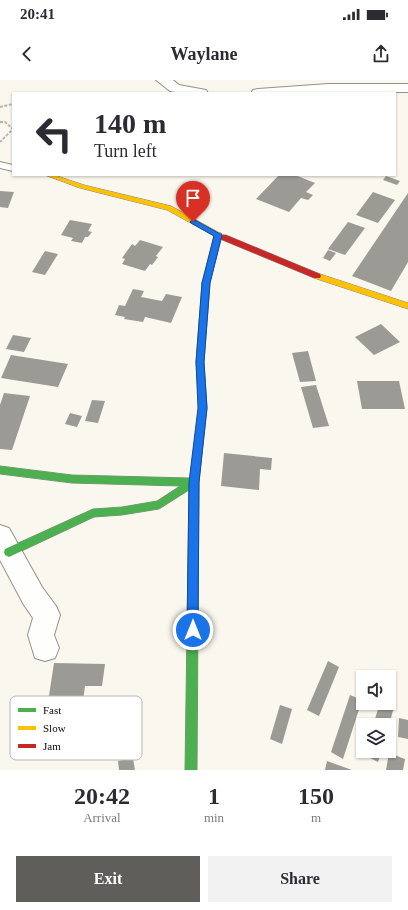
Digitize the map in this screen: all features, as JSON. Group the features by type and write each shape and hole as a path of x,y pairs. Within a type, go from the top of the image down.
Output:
{"street":[{"path":"163,80 175,88 195,92"},
{"path":"272,92 328,88 408,88"},
{"path":"51,176 82,187 169,208 218,235 298,269 408,306"},
{"path":"191,770 194,482 203,408 200,362 206,283 218,235"},
{"path":"0,470 76,479 143,482 194,482"},
{"path":"45,648 41,634 47,615 33,596 5,544 93,513 122,511 159,504 194,482"}],"lane":[{"path":"0,165 12,168"}],"path":[{"path":"0,107 12,104"},
{"path":"0,122 5,122 12,128"},
{"path":"0,142 12,130"}],"building":[{"path":"278,176 298,176 315,183 306,192 313,195 308,200 301,198 289,212 256,199"},
{"path":"386,176 400,181 397,185 383,180"},
{"path":"0,191 14,192 8,208 0,207"},
{"path":"373,192 395,200 378,223 356,215"},
{"path":"408,193 408,262 391,291 352,276"},
{"path":"70,220 92,224 88,231 92,232 88,237 85,237 82,243 71,241 73,238 61,235"},
{"path":"348,222 365,228 345,255 328,249"},
{"path":"140,240 163,247 156,256 158,257 152,265 150,264 145,271 122,264 125,259 122,258 132,244 135,246"},
{"path":"328,250 336,253 330,261 323,258"},
{"path":"45,251 58,254 45,275 32,272"},
{"path":"133,289 144,291 141,297 162,301 166,294 182,297 171,323 145,317 143,322 124,319 125,317 115,315 119,305 125,306"},
{"path":"381,324 400,342 374,355 355,337"},
{"path":"13,335 31,338 24,352 6,349"},
{"path":"308,351 316,381 300,382 292,353"},
{"path":"11,355 68,364 58,387 1,378"},
{"path":"357,381 399,381 405,409 362,409"},
{"path":"316,385 329,426 313,428 301,387"},
{"path":"4,393 30,396 12,450 0,449 0,405"},
{"path":"92,400 105,401 98,423 85,421"},
{"path":"70,413 82,416 77,427 65,424"},
{"path":"224,453 272,458 271,470 260,469 259,490 221,486"},
{"path":"328,661 339,667 319,716 307,710"},
{"path":"54,663 105,664 102,686 85,686 84,696 49,696"},
{"path":"350,695 356,698 356,710 359,710 343,759 331,752"},
{"path":"280,705 292,709 282,744 270,739"},
{"path":"378,710 393,710 391,718 375,718"},
{"path":"399,718 408,720 408,739 398,737"},
{"path":"396,756 405,759 403,770 386,770 388,758 396,758"},
{"path":"370,758 379,758 378,762"},
{"path":"133,760 135,770 119,770 118,761"},
{"path":"327,761 352,770 325,770"}],"traffic: fast":[{"path":"0,470 72,479 194,482 203,408 200,362 206,283 218,235"},
{"path":"9,552 93,513 122,511 159,505 194,482 191,770"}],"traffic: slow":[{"path":"51,176 82,187 169,208 223,237"},
{"path":"317,276 408,306"}],"traffic: jam":[{"path":"223,237 317,276"}],"route":[{"path":"193,222 218,235 206,283 200,362 203,408 194,482 193,630"}]}
